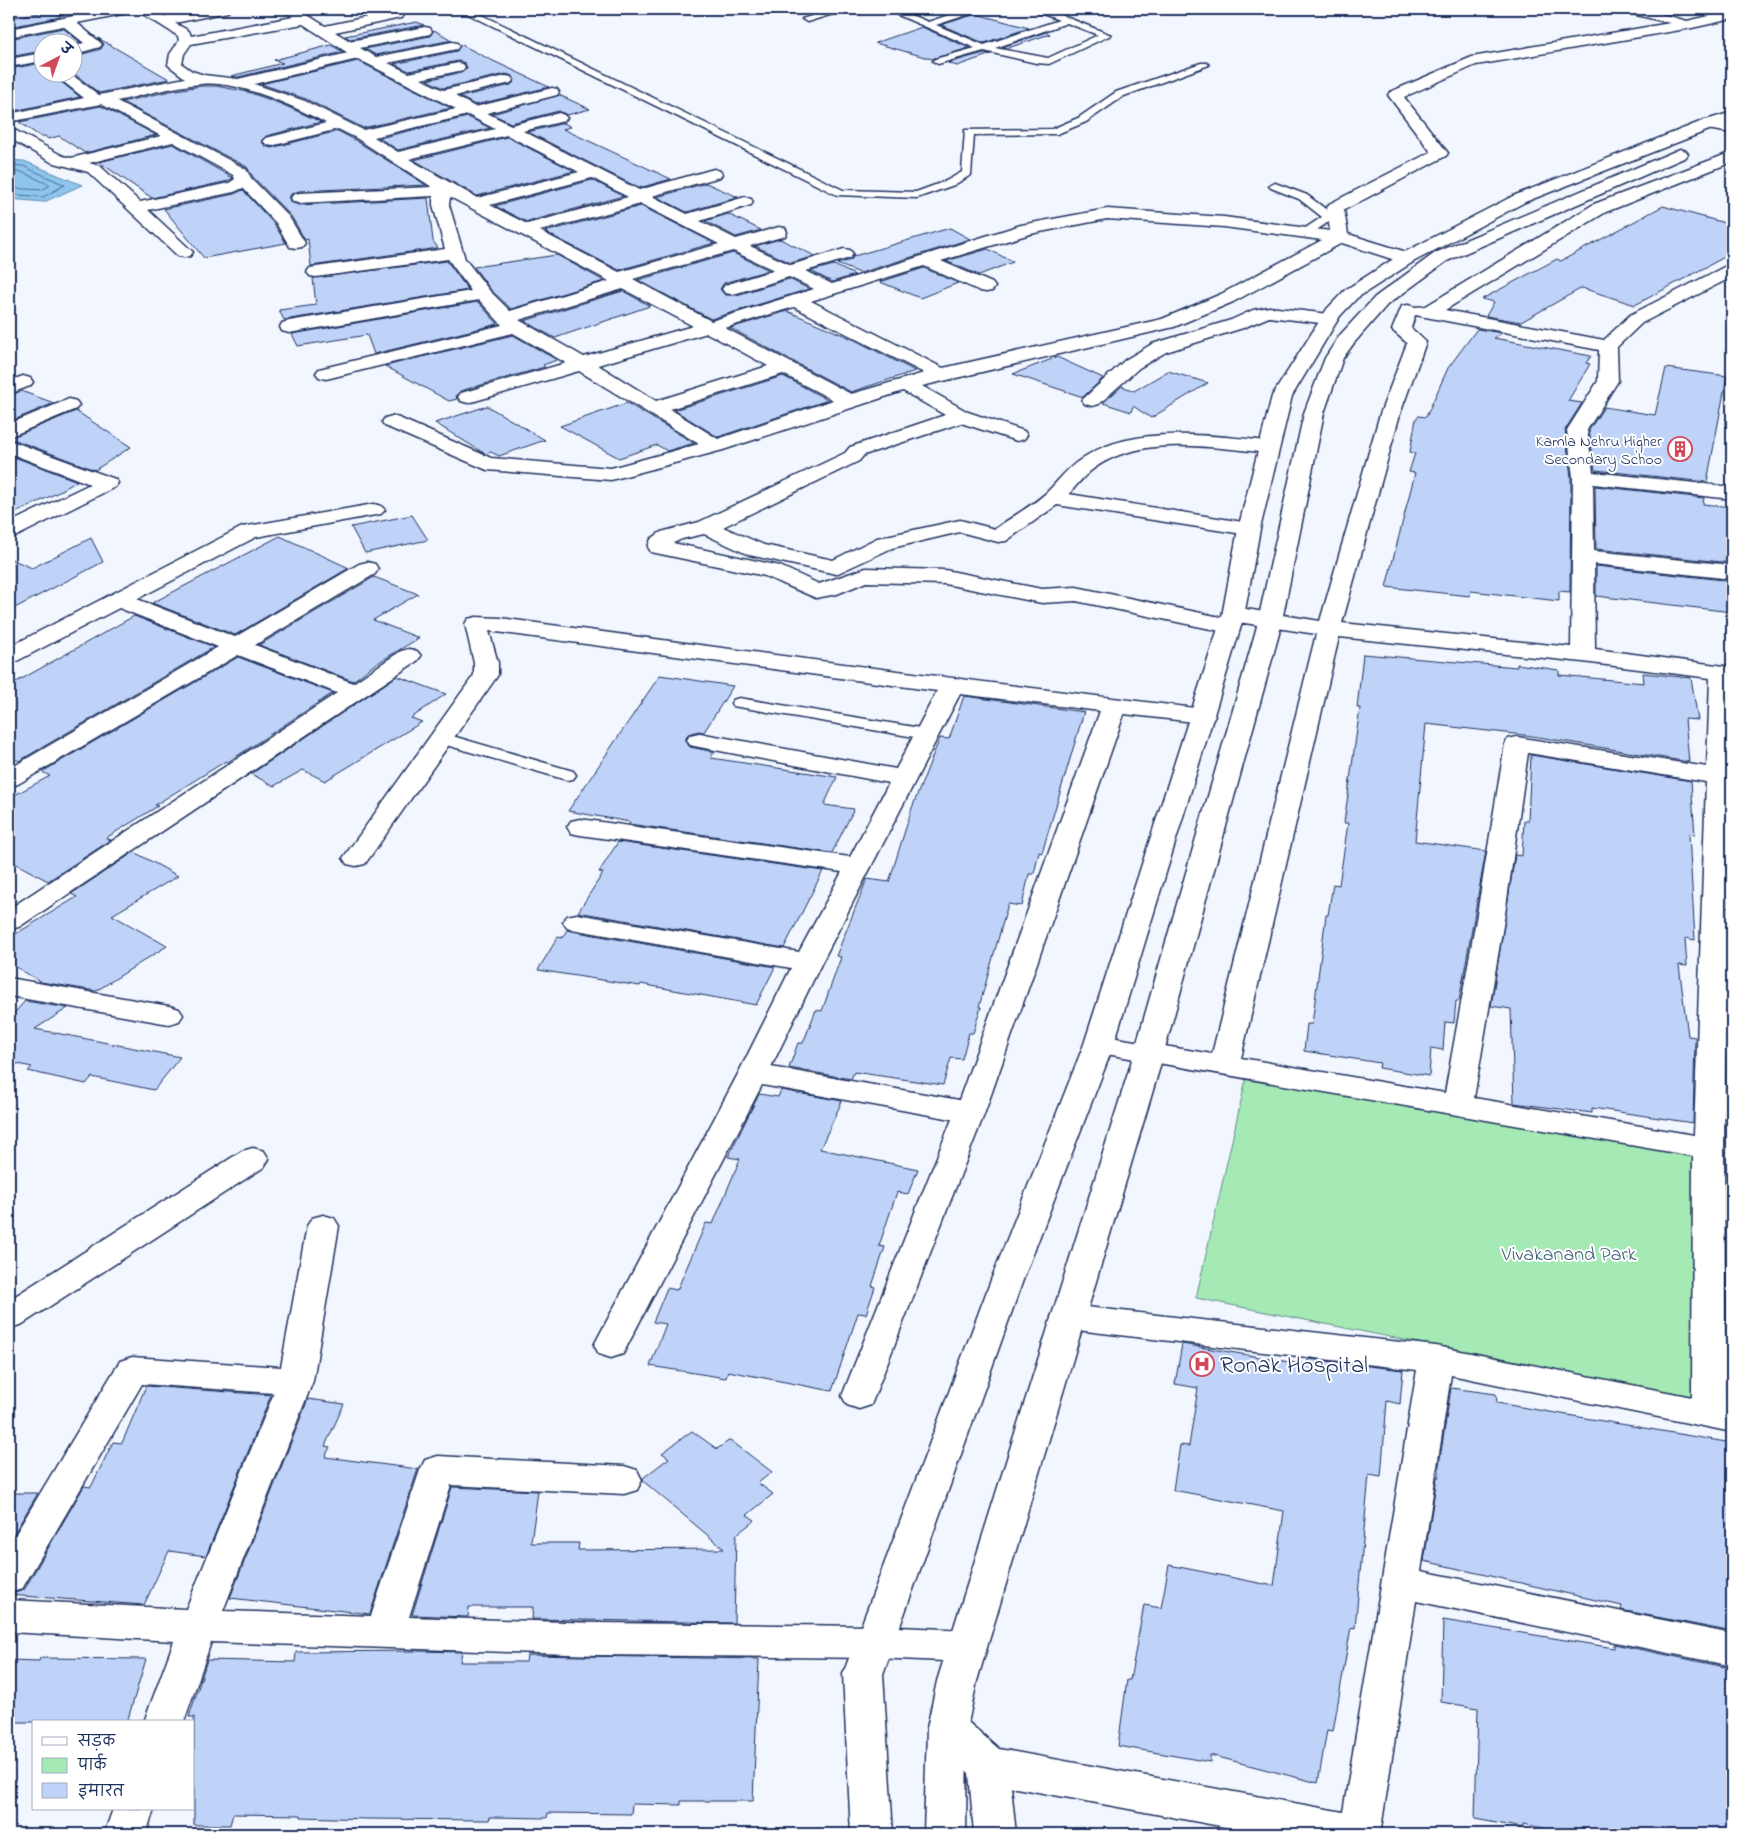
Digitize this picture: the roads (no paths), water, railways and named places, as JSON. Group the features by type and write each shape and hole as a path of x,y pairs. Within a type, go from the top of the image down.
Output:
{"street":[{"path":"9,32 127,9"},
{"path":"142,9 184,34 186,42"},
{"path":"162,21 223,9"},
{"path":"1630,9 1692,24"},
{"path":"829,289 735,245 407,78 354,50 302,13 186,42 177,54 175,65 187,74 202,79 238,83 300,104 361,135 442,189 476,204 622,280 849,401"},
{"path":"324,30 396,15"},
{"path":"1340,237 1335,208 1440,153 1395,95 1472,62 1692,24 1732,15"},
{"path":"65,21 79,32"},
{"path":"238,83 426,31"},
{"path":"82,34 95,44 82,48"},
{"path":"375,61 452,46"},
{"path":"9,64 32,60"},
{"path":"407,78 458,67"},
{"path":"9,118 202,79"},
{"path":"442,96 506,80"},
{"path":"73,82 99,99 240,172 244,180 283,221 296,243"},
{"path":"361,135 552,92"},
{"path":"872,1834 863,1674 1003,1290 1099,1044 1232,620 1249,529 1282,396 1329,319 1351,294 1407,258 1519,199 1732,116"},
{"path":"396,157 560,118"},
{"path":"271,141 340,124"},
{"path":"1705,125 1732,130"},
{"path":"945,1834 947,1728 956,1681 1141,1080 1271,619 1314,412 1334,358 1347,339 1381,301 1414,275 1442,257 1732,130"},
{"path":"9,132 57,160 94,169 184,252"},
{"path":"69,163 175,137"},
{"path":"1224,1066 1329,629 1390,414 1417,342 1401,330 1419,311 1600,208 1732,157"},
{"path":"476,204 594,173"},
{"path":"526,230 714,174"},
{"path":"136,208 234,187 244,180"},
{"path":"299,198 442,189"},
{"path":"442,189 441,205 457,260 483,294 511,322 716,446"},
{"path":"685,220 745,202"},
{"path":"468,397 709,327 1027,229 1107,214 1224,222 1306,232 1340,237 1407,258"},
{"path":"326,373 511,322 622,280 779,232"},
{"path":"392,422 486,464 611,474 716,446 849,401 941,374 1168,323 1228,298 1340,237"},
{"path":"316,272 456,253"},
{"path":"731,289 844,254"},
{"path":"924,260 986,287"},
{"path":"1583,656 1583,476 1578,430 1608,381 1608,346 1636,319 1732,270"},
{"path":"289,326 483,294"},
{"path":"794,300 941,374"},
{"path":"1381,301 1419,311 1608,346"},
{"path":"1092,400 1132,364 1159,348 1270,312 1329,319"},
{"path":"654,408 785,367"},
{"path":"906,385 961,416 1017,435"},
{"path":"9,431 69,404"},
{"path":"961,416 856,451 852,457 706,527 664,538 659,547 772,571 816,591 824,591 855,577 866,575 945,577 1042,596 1076,594 1232,620 1271,619 1329,629 1727,673 1719,776 1725,829 1724,920 1709,1148 1720,1417 1436,1359 1068,1317"},
{"path":"706,527 757,550 836,567 886,543 960,526 998,536 1053,498 1082,466 1093,459 1134,445 1180,440 1269,447"},
{"path":"9,446 108,483 9,531"},
{"path":"1583,476 1732,493"},
{"path":"1053,498 1249,529"},
{"path":"9,656 250,532 374,510"},
{"path":"1582,556 1732,572"},
{"path":"9,779 367,569"},
{"path":"119,600 355,692"},
{"path":"356,858 486,675 486,663 476,624 500,625 952,686 1203,716"},
{"path":"9,921 409,656"},
{"path":"611,1345 753,1074 808,962 952,686"},
{"path":"859,1396 970,1112 1115,704"},
{"path":"699,740 903,778"},
{"path":"1458,1106 1491,914 1517,744 1719,776"},
{"path":"580,827 858,866"},
{"path":"577,922 808,962"},
{"path":"9,987 169,1015"},
{"path":"1099,1044 1709,1148"},
{"path":"753,1074 970,1112"},
{"path":"9,1316 253,1159"},
{"path":"165,1720 198,1626 296,1381 323,1226"},
{"path":"947,1728 988,1765 1361,1834 1436,1359"},
{"path":"9,1578 132,1370 296,1381"},
{"path":"385,1631 438,1470 624,1480"},
{"path":"1400,1582 1732,1650"},
{"path":"9,1616 198,1626 597,1639 875,1642 967,1646"},
{"path":"988,1765 995,1834"},
{"path":"125,1834 134,1810"}],"lane":[{"path":"463,9 841,193 917,195 950,183 967,172 969,132 1054,132 1082,120 1120,94 1204,65"},
{"path":"807,19 844,9"},
{"path":"889,9 984,48 1036,60 1049,61 1106,35 1065,21 1038,9"},
{"path":"927,25 976,9"},
{"path":"938,61 1065,21"},
{"path":"1275,186 1303,197 1330,217 1306,232"},
{"path":"739,703 926,734"},
{"path":"442,738 567,775"}],"water":[{"path":"9,160 24,161 82,185 44,202 9,199"}],"place":[{"name":"Kamla Nehru Higher Secondary Schoo","path":"1680,449"},
{"name":"Ronak Hospital","path":"1202,1364"}],"park label":[{"name":"Vivakanand Park","path":"1569,1253"}]}
